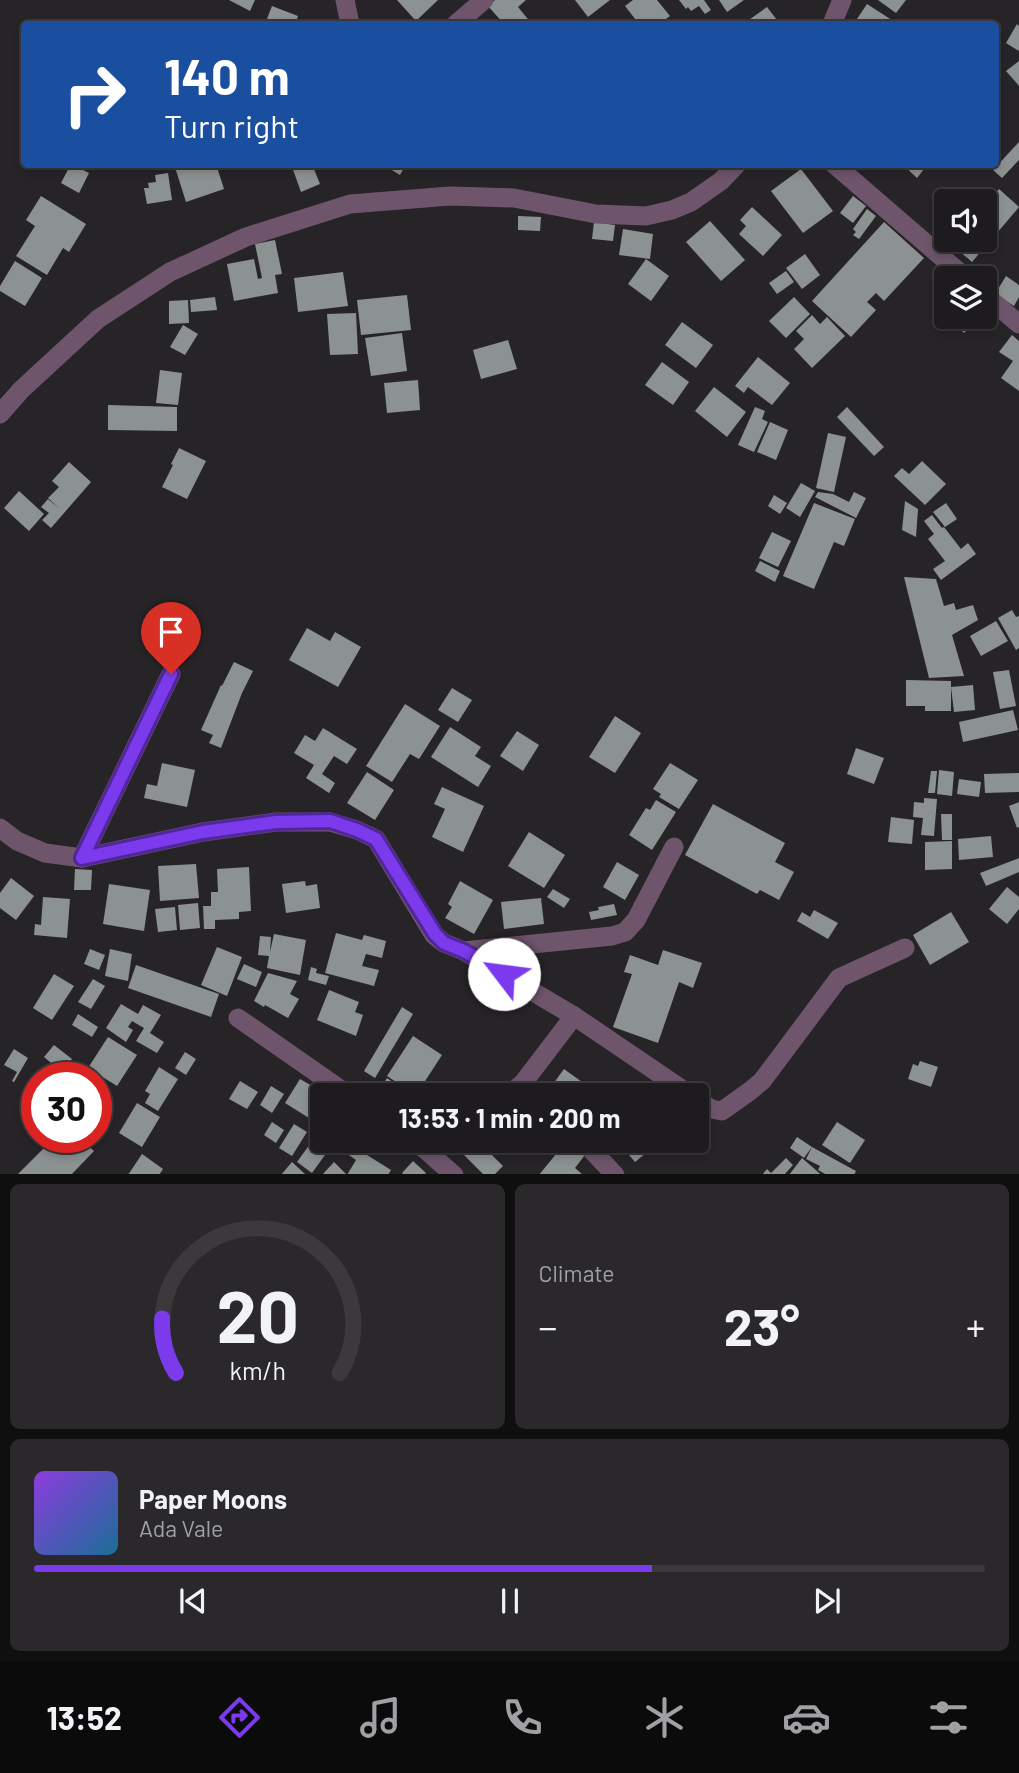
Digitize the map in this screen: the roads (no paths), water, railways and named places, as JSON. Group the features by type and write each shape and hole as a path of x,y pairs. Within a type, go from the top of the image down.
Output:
{"street":[{"path":"345,0 349,21"},
{"path":"460,21 484,0"},
{"path":"833,21 842,0"},
{"path":"0,414 21,390 98,319 170,272 246,237 350,204 450,196 514,198 596,214 646,216 691,202 722,181 733,168"},
{"path":"839,168 952,266"},
{"path":"997,305 1019,324"},
{"path":"82,858 171,674"},
{"path":"0,828 18,841 45,853 82,858 203,832 276,822 330,821 357,830 376,839 435,934 444,943 464,951 574,1016 672,1083"},
{"path":"464,951 612,936 625,932 636,920 674,847"},
{"path":"709,1108 722,1111 762,1081 839,978 905,948"},
{"path":"533,1083 574,1016"},
{"path":"239,1018 332,1083"},
{"path":"429,1153 454,1174"},
{"path":"595,1153 615,1174"}]}
